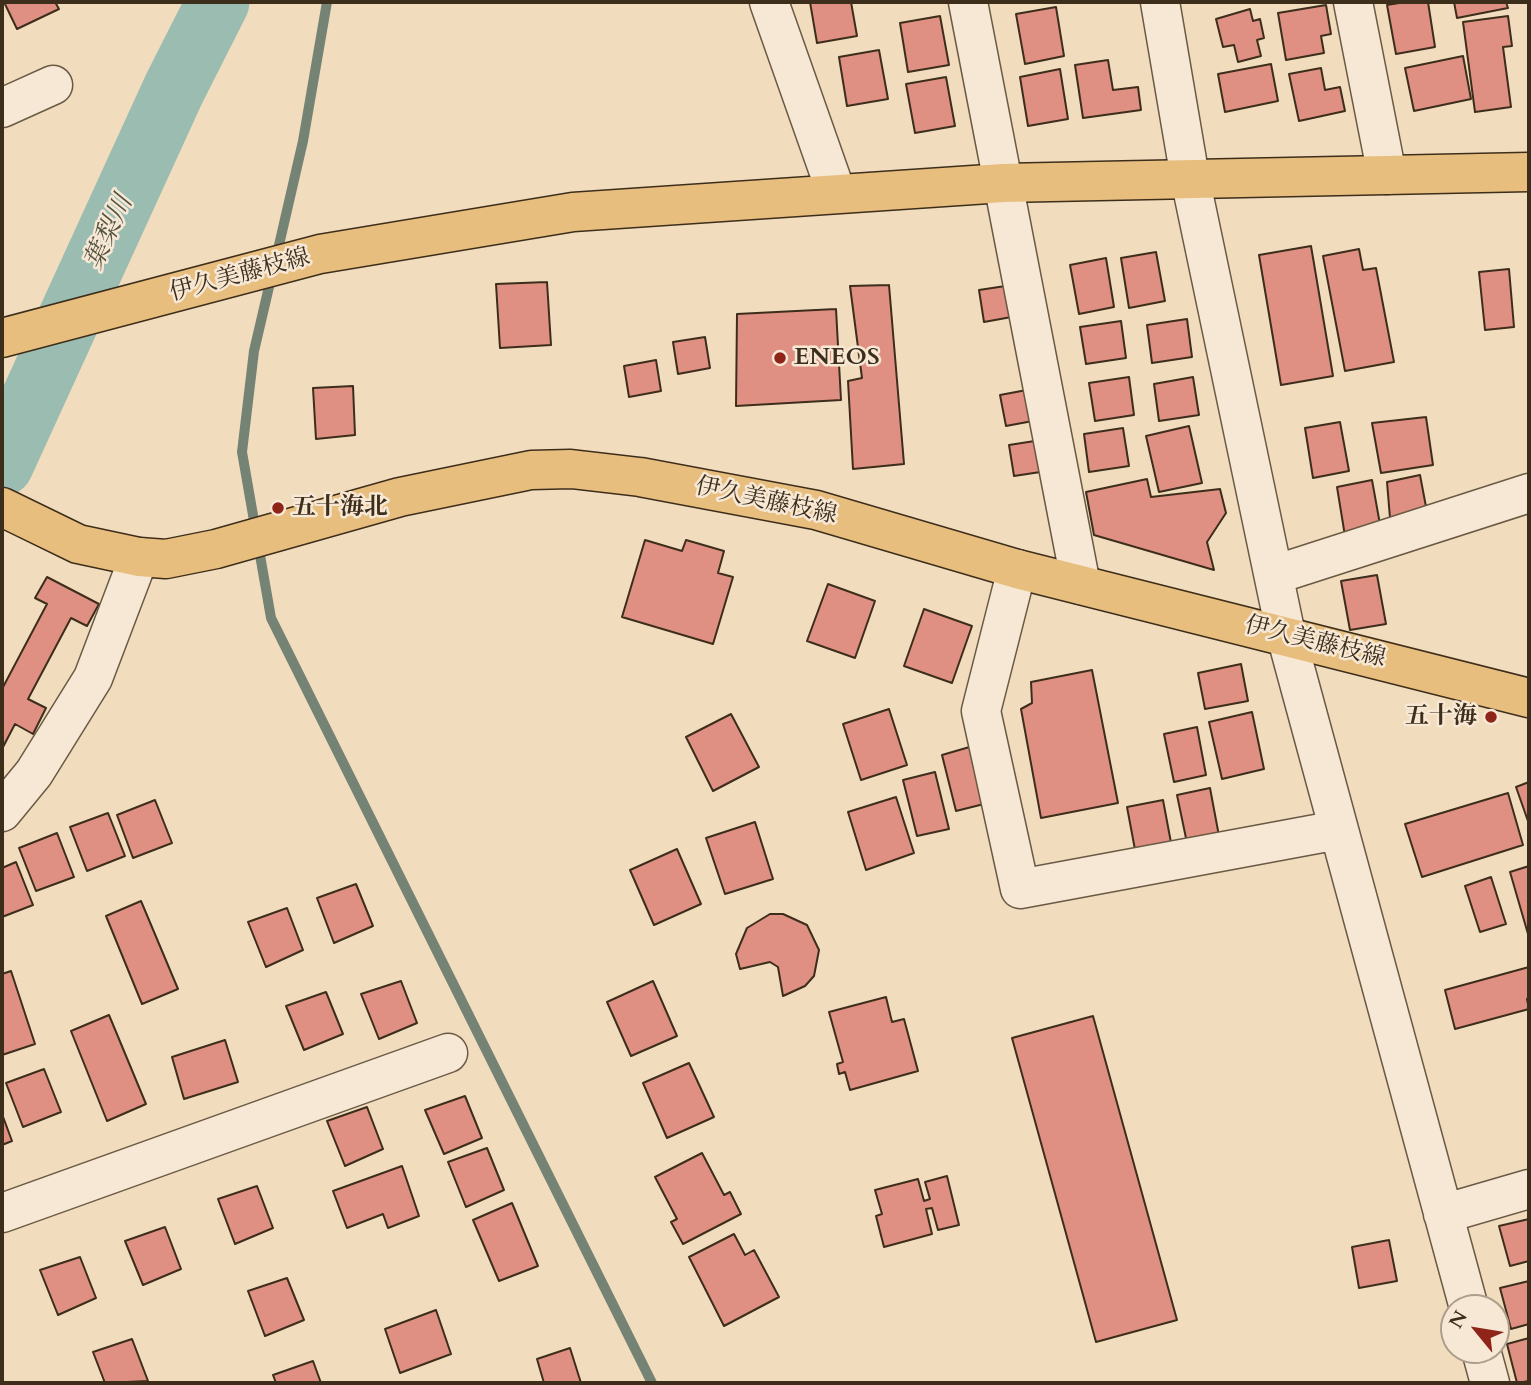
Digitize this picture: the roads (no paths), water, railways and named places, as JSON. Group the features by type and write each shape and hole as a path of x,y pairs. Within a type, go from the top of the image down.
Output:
{"main road":[{"name":"伊久美藤枝線","path":"2,338 320,254 573,212 836,192 1003,183 1529,172"},
{"name":"伊久美藤枝線","path":"2,508 78,544 139,557 166,559 216,549 400,496 531,470 571,469 640,477 816,510 1017,569 1529,698"}],"street":[{"path":"769,2 836,192"},
{"path":"968,2 1081,585"},
{"path":"1160,2 1190,178 1286,635 1465,1294"},
{"path":"1353,2 1387,175"},
{"path":"2,108 53,85"},
{"path":"1274,575 1529,493"},
{"path":"2,812 34,773 93,678 139,557"},
{"path":"1017,569 981,711 1020,889 1338,830"},
{"path":"2,1213 448,1053"},
{"path":"1443,1214 1529,1189"},
{"path":"1485,1364 1490,1383"}],"waterway":[{"name":"葉梨川","path":"2,465 174,89 218,2"},
{"path":"276,258 303,141 327,2"},
{"path":"272,274 254,351 242,452 271,618 652,1383"}],"place":[{"name":"ENEOS","path":"780,358"},
{"name":"五十海北","path":"278,508"},
{"name":"五十海","path":"1491,717"}]}
